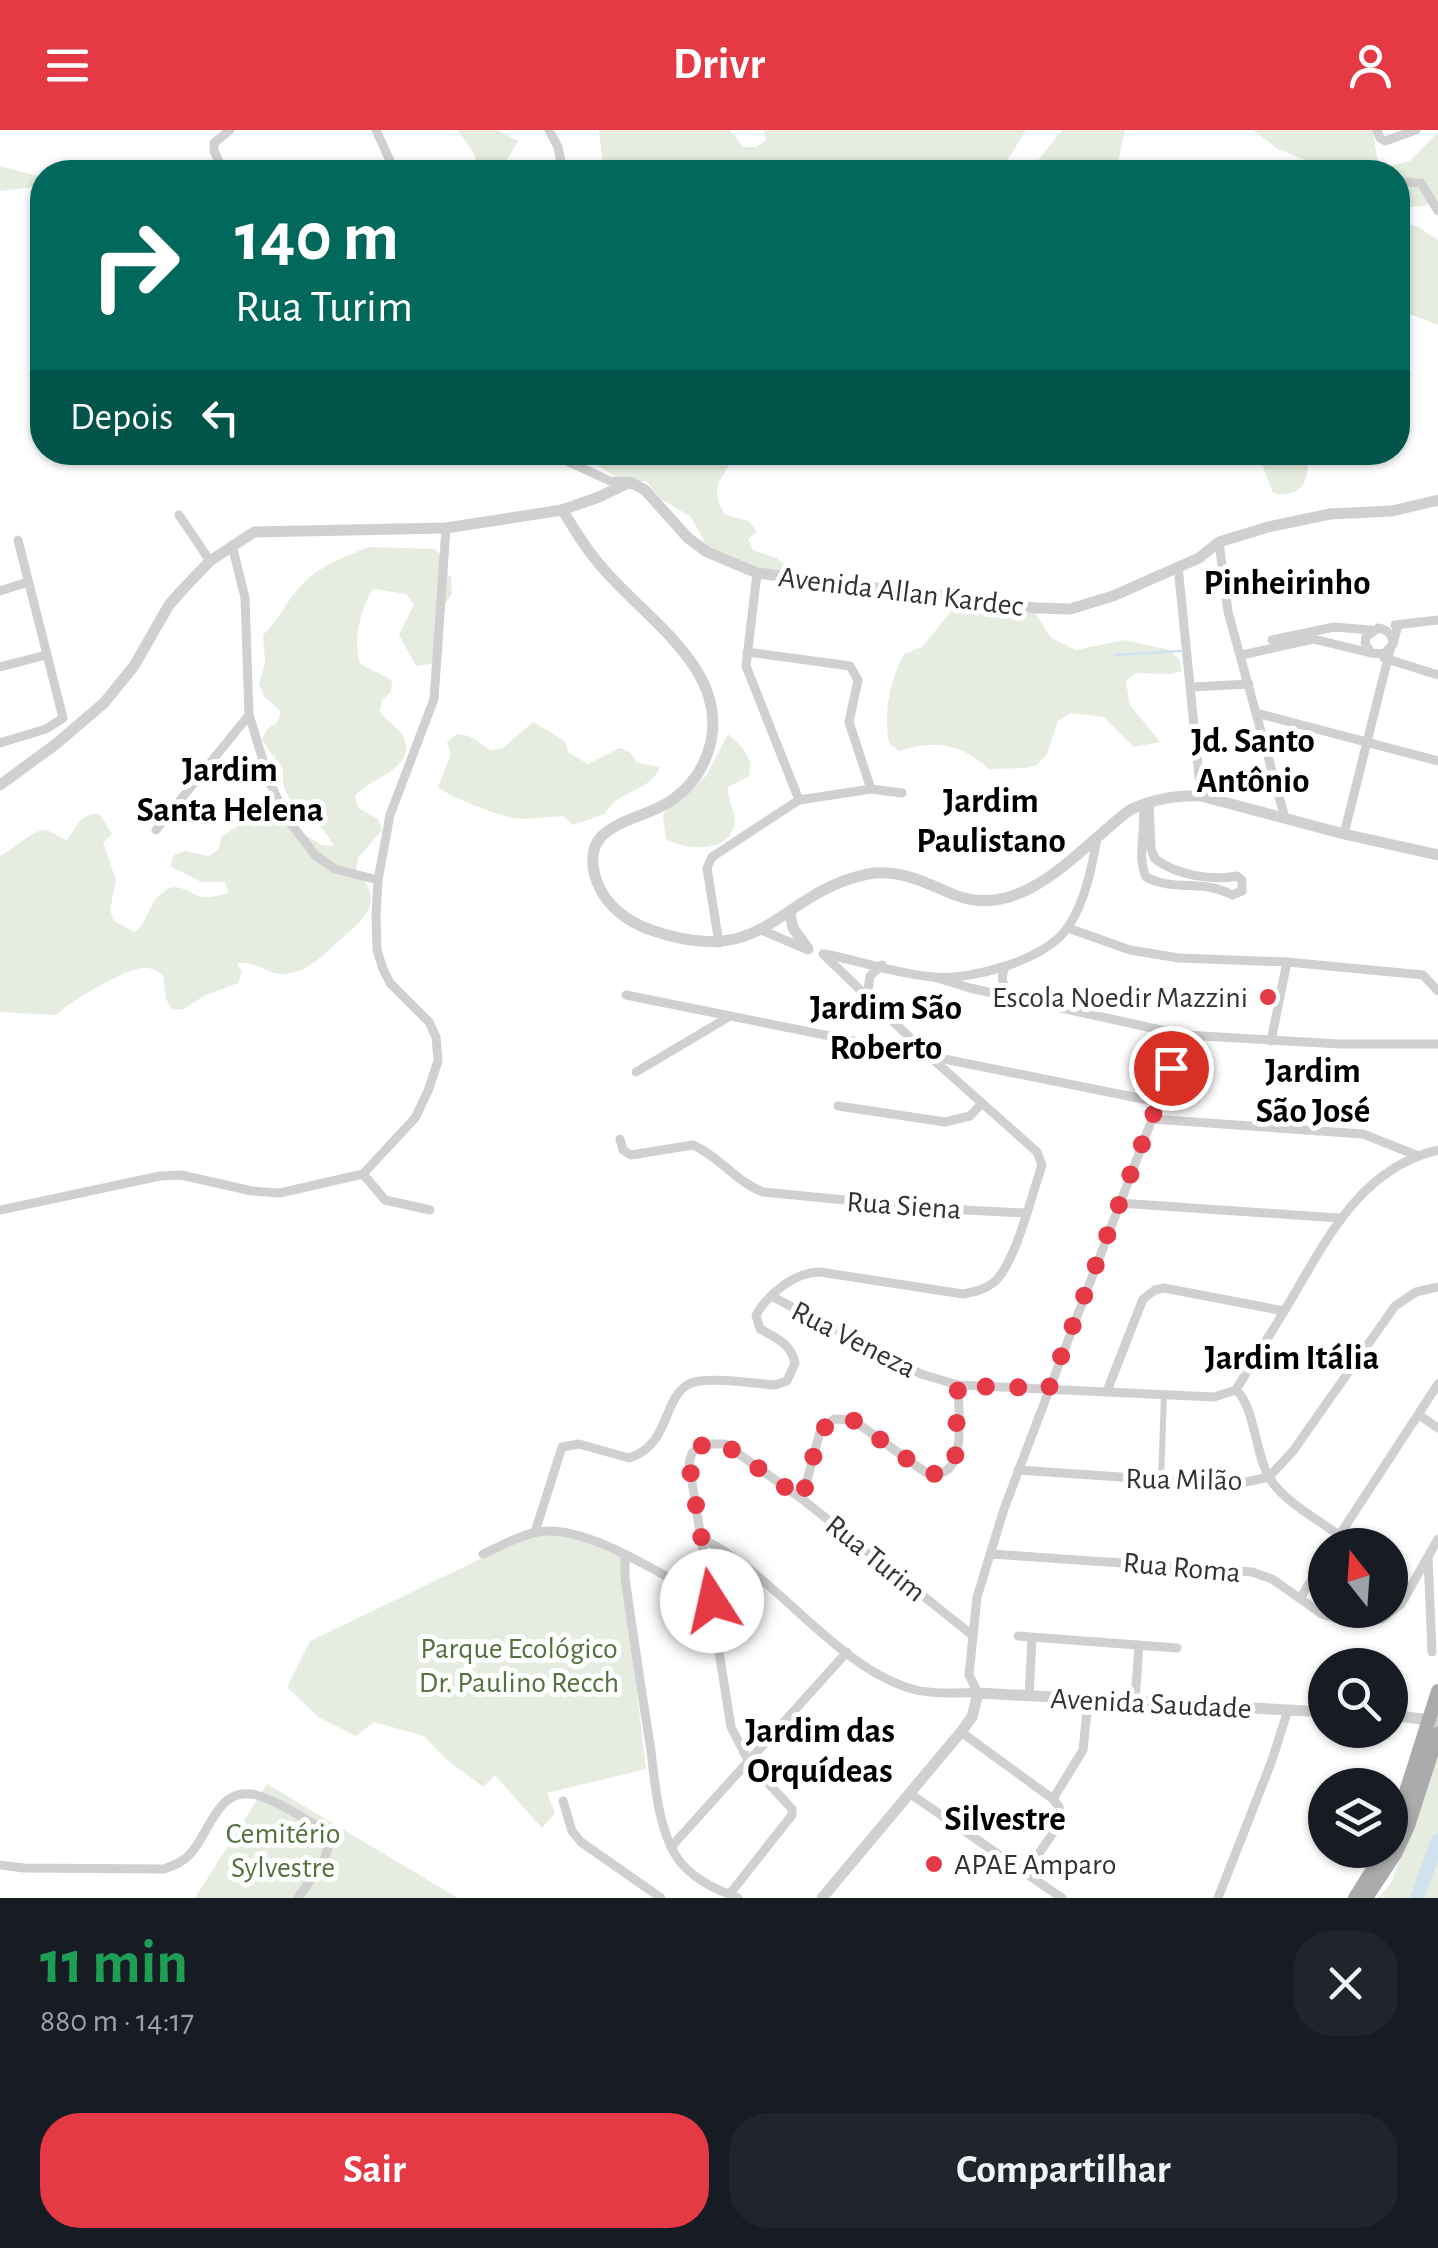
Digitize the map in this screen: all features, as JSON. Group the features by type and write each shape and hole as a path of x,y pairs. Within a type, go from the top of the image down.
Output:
{"main road":[{"path":"1366,1898 1408,1826 1438,1691"},
{"path":"1408,1789 1432,1719"},
{"path":"1355,1898 1374,1868"}],"street":[{"path":"218,160 214,143 230,130"},
{"path":"376,130 390,160"},
{"path":"549,130 560,160"},
{"path":"1377,130 1385,140 1416,130"},
{"path":"1410,183 1421,183 1438,210"},
{"path":"575,465 610,481 630,482"},
{"path":"0,785 74,729 120,684 169,605 210,561 254,532 446,528 562,510 630,482"},
{"name":"Avenida Allan Kardec","path":"630,482 645,490 688,538 707,552 757,573 969,602 1070,609 1113,596 1199,558 1219,542 1307,518 1392,512 1438,500"},
{"path":"562,510 596,561 698,672 712,712 708,752 684,792 659,808 621,821 599,840 594,853 593,869 600,888 612,906 634,924 676,939 719,943 740,940 826,891 872,873 909,877 962,898 1003,899 1022,893 1117,820 1146,803 1180,796 1202,796 1438,855"},
{"path":"179,515 210,561"},
{"path":"0,1210 160,1176 181,1175 252,1192 280,1193 363,1174 414,1118 438,1061 436,1037 428,1022 390,983 382,969 378,950 378,880 390,815 434,699 446,528"},
{"path":"18,540 63,718 74,729"},
{"path":"1219,542 1228,612 1285,818"},
{"path":"232,545 245,598 249,715 270,783 301,841 315,856 335,869 378,880"},
{"path":"1178,566 1202,796"},
{"path":"757,573 747,652 748,676 799,800"},
{"path":"0,591 28,582"},
{"path":"1348,648 1372,632 1438,620"},
{"path":"1344,834 1398,625"},
{"path":"1272,640 1334,627 1372,632 1386,629 1392,636 1390,652"},
{"path":"1372,632 1365,642 1374,654"},
{"path":"1242,655 1313,639 1374,654 1390,652 1438,675"},
{"path":"747,652 850,666 858,680 849,722 871,789"},
{"path":"0,668 46,654"},
{"path":"1193,686 1248,684"},
{"path":"1256,712 1438,761"},
{"path":"156,830 249,715"},
{"path":"0,742 46,729 63,718"},
{"path":"46,729 56,744"},
{"path":"719,943 708,862 799,800 871,789 902,793"},
{"path":"1146,803 1155,859 1166,866 1221,880 1240,877 1242,891 1232,895 1218,887 1146,877 1141,864 1146,803"},
{"path":"934,978 971,974 1028,958 1068,928 1091,873 1097,838"},
{"path":"1141,864 1155,859"},
{"path":"790,914 793,928 808,950"},
{"path":"1068,928 1130,950 1179,958 1287,962 1423,975 1438,991"},
{"path":"762,930 823,954 1184,1035 1438,1044"},
{"path":"535,1532 562,1447 579,1444 629,1458 651,1445 687,1385 700,1381 775,1385 786,1380 796,1364 788,1345 760,1328 756,1321 761,1306 804,1274 820,1272 963,1294 980,1291 1004,1272 1042,1165 1040,1158 823,954"},
{"path":"1271,1041 1287,962"},
{"path":"867,996 870,976 882,965"},
{"path":"1006,966 1003,984 1012,996"},
{"path":"970,988 971,974"},
{"path":"626,995 1158,1102"},
{"path":"636,1072 727,1018"},
{"path":"827,1896 972,1716 978,1693 969,1675 977,1597 1018,1470 1184,1035"},
{"path":"838,1106 945,1122 970,1116 981,1104"},
{"path":"1151,1119 1363,1134 1416,1155"},
{"name":"Rua Siena","path":"620,1138 623,1150 631,1156 693,1145 746,1186 783,1194 1025,1213"},
{"path":"1331,1528 1282,1492 1269,1476 1244,1399 1236,1390 1339,1218 1372,1183 1416,1155 1438,1150"},
{"path":"363,1174 385,1200 430,1210"},
{"path":"1119,1203 1339,1218"},
{"name":"Rua Milão","path":"1018,1470 1236,1484 1269,1476 1293,1451 1395,1306 1416,1292 1438,1286"},
{"path":"1106,1391 1143,1300 1155,1290 1164,1288 1284,1311"},
{"name":"Rua Veneza","path":"772,1296 920,1374 958,1386 1214,1397 1236,1390"},
{"path":"1343,1528 1438,1384"},
{"path":"802,1499 820,1432 834,1419 853,1420 925,1472 947,1473 955,1464 957,1450 958,1386"},
{"path":"1161,1481 1164,1395"},
{"path":"1419,1415 1438,1428"},
{"name":"Rua Turim","path":"749,1762 732,1727 689,1463 692,1453 702,1444 724,1444 802,1499 972,1636"},
{"path":"483,1554 535,1532 575,1532 712,1601"},
{"path":"701,1538 730,1553 848,1652 888,1680 919,1691 978,1693"},
{"name":"Rua Roma","path":"991,1554 1252,1572 1272,1578 1322,1614 1340,1620 1382,1619 1401,1604 1438,1539"},
{"path":"1428,1555 1432,1652"},
{"path":"625,1556 624,1578 654,1770 671,1847 685,1868 701,1881 734,1896 792,1815 790,1803 749,1762"},
{"path":"1301,1597 1308,1586"},
{"path":"1018,1636 1177,1648"},
{"path":"1029,1696 1032,1638"},
{"path":"1136,1702 1138,1645"},
{"path":"671,1847 848,1652"},
{"name":"Avenida Saudade","path":"978,1693 1308,1711"},
{"path":"1053,1799 1083,1750 1088,1701"},
{"path":"1218,1898 1288,1710"},
{"path":"961,1732 1059,1807 1062,1820 1026,1872"},
{"path":"909,1793 1060,1898"},
{"path":"0,1865 164,1869 192,1853 228,1799 252,1794 327,1832 330,1838 330,1848 298,1898"},
{"path":"563,1801 572,1831 581,1842 662,1898"}],"green space":[{"path":"458,130 497,130 518,141 507,160 475,160"},
{"path":"599,130 730,130 743,147 756,147 766,140 764,130 1026,130 1007,160 603,160"},
{"path":"1062,130 1125,130 1119,160 1038,160"},
{"path":"1253,130 1373,130 1379,160 1305,160 1276,148"},
{"path":"1438,132 1438,200 1410,207 1410,161"},
{"path":"0,166 30,174 30,187 0,191"},
{"path":"1410,225 1438,240 1438,325 1410,314"},
{"path":"597,465 729,465 717,489 725,515 749,521 757,532 748,539 753,550 776,558 797,572 745,569 708,548 691,517 661,499 646,481 623,482"},
{"path":"1262,465 1307,465 1306,478 1298,490 1273,493"},
{"path":"369,547 434,549 443,557 451,575 452,593 446,603 442,602 434,629 443,651 439,663 416,666 399,635 414,604 406,594 373,589 361,615 357,645 360,664 392,680 391,692 382,700 380,712 401,733 406,747 398,765 355,796 358,808 378,819 382,830 358,858 356,870 370,891 365,916 307,967 282,974 237,963 242,972 238,983 204,996 184,1009 172,1010 166,999 163,975 144,968 109,981 56,1015 0,1012 0,856 34,833 47,830 67,840 84,818 100,814 112,834 103,843 116,880 110,910 114,921 135,932 158,896 168,889 178,888 203,897 228,893 225,882 201,882 170,866 174,855 185,851 209,856 219,849 221,837 248,815 247,801 322,845 334,846 320,826 287,795 283,770 262,740 281,712 264,696 259,684 265,662 263,635 313,575"},
{"path":"1020,605 1032,608 1051,638 1076,650 1124,640 1170,650 1179,659 1182,671 1135,673 1126,681 1130,705 1160,742 1134,747 1104,717 1071,713 1058,721 1047,754 1037,765 1027,768 989,769 968,754 947,746 924,745 899,751 889,743 889,697 904,654 922,647 953,609 972,608 1002,615"},
{"path":"533,722 565,741 568,752 588,764 620,748 631,753 637,763 660,767 648,782 617,800 605,814 573,825 563,816 513,818 485,810 438,787 451,754 447,742 457,734 469,736 491,750 503,748"},
{"path":"728,734 746,752 750,763 749,776 728,787 735,820 730,834 724,841 705,847 684,846 666,839 663,815 706,776"},
{"name":"Parque Ecológico Dr. Paulino Recch","path":"563,1533 590,1539 621,1557 646,1769 547,1793 555,1813 542,1828 495,1775 483,1787 446,1759 424,1736 374,1722 356,1736 318,1717 287,1687 310,1641 528,1536"},
{"path":"1438,1754 1438,1898 1378,1898 1391,1883 1396,1868 1408,1868 1408,1836"},
{"name":"Cemitério Sylvestre","path":"267,1784 458,1898 195,1898"}],"waterway":[{"path":"1115,655 1181,651"},
{"path":"1417,1898 1438,1840"}],"place":[{"name":"Escola Noedir Mazzini","path":"1268,997"},
{"name":"APAE Amparo","path":"934,1864"}],"district":[{"name":"Pinheirinho","path":"1287,582"},
{"name":"Jd. Santo Antônio","path":"1253,760"},
{"name":"Jardim Santa Helena","path":"230,789"},
{"name":"Jardim Paulistano","path":"991,820"},
{"name":"Jardim São Roberto","path":"886,1027"},
{"name":"Jardim São José","path":"1313,1090"},
{"name":"Jardim Itália","path":"1292,1357"},
{"name":"Jardim das Orquídeas","path":"820,1750"},
{"name":"Silvestre","path":"1005,1818"}],"route":[{"path":"712,1601 689,1463 692,1453 702,1444 724,1444 802,1499 820,1432 834,1419 853,1420 925,1472 936,1475 947,1473 955,1464 958,1386 1049,1388 1171,1068"}]}
